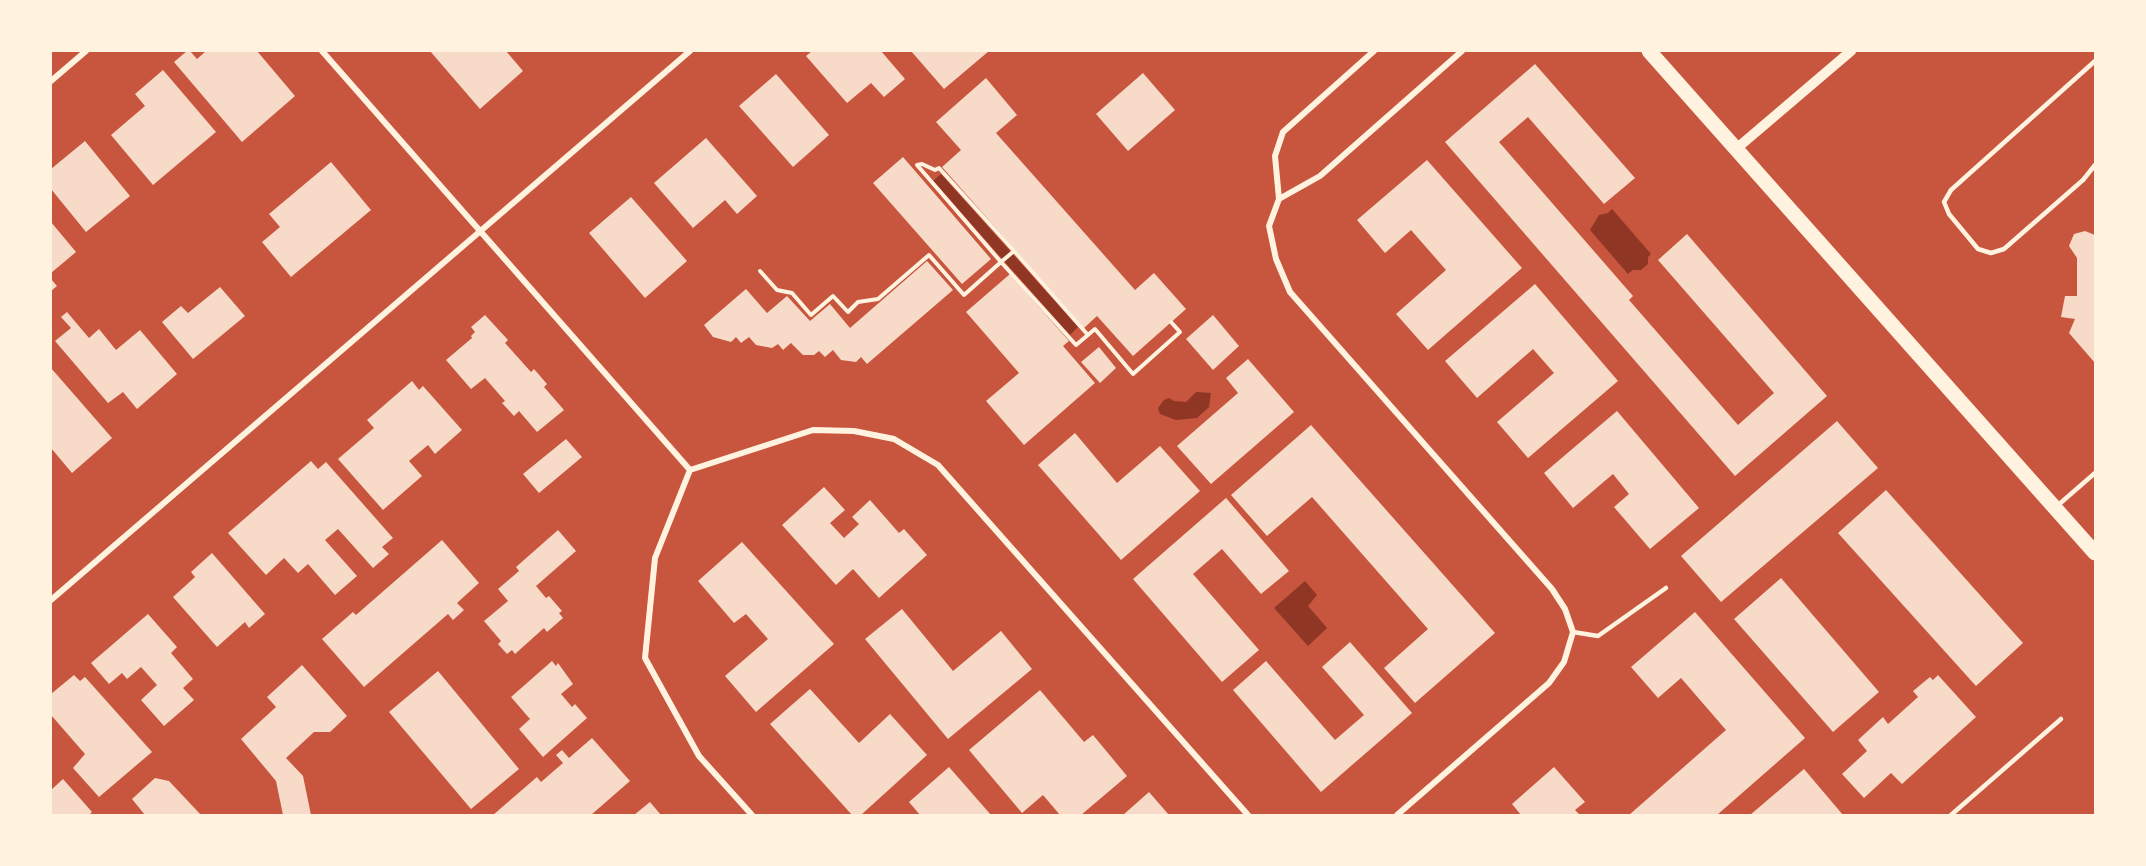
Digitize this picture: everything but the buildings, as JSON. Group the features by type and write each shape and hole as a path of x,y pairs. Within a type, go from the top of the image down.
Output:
{"main road":[{"path":"1649,51 2095,553"}],"street":[{"path":"51,81 86,51"},
{"path":"322,51 690,470"},
{"path":"51,600 690,51"},
{"path":"1374,51 1283,132 1275,156 1279,199 1269,226 1276,259 1290,292 1552,589 1565,609 1572,632 1564,662 1549,682 1397,815"},
{"path":"1279,199 1320,176 1462,51"},
{"path":"1736,149 1851,51"},
{"path":"690,470 813,430 854,432 894,439 930,460 938,465 961,489 1248,815"},
{"path":"690,470 655,558 645,658 699,756 752,815"}],"lane":[{"path":"2095,61 1951,190 1944,202 1948,214 1978,249 1990,253 2004,249 2083,180 2095,165"},
{"path":"2055,508 2095,473"},
{"path":"1572,632 1598,636 1666,588"},
{"path":"1951,815 2061,719"}],"path":[{"path":"1088,335 939,168 935,170 922,164 917,165 1076,345 1088,335 1095,329 1133,374 1180,332 1171,322"},
{"path":"760,271 777,290 792,293 811,315 833,296 848,312 858,302 878,298 929,255 964,295 1014,251"}],"shaded area":[{"path":"941,174 1078,327 1070,335 933,181"},
{"path":"1612,209 1651,254 1648,257 1648,264 1641,270 1633,270 1628,274 1590,230 1599,215 1608,213"},
{"path":"1196,392 1211,393 1209,407 1197,418 1176,420 1160,414 1158,408 1164,400 1169,398 1186,402"},
{"path":"1305,581 1317,595 1308,606 1327,628 1308,646 1274,608"}]}
